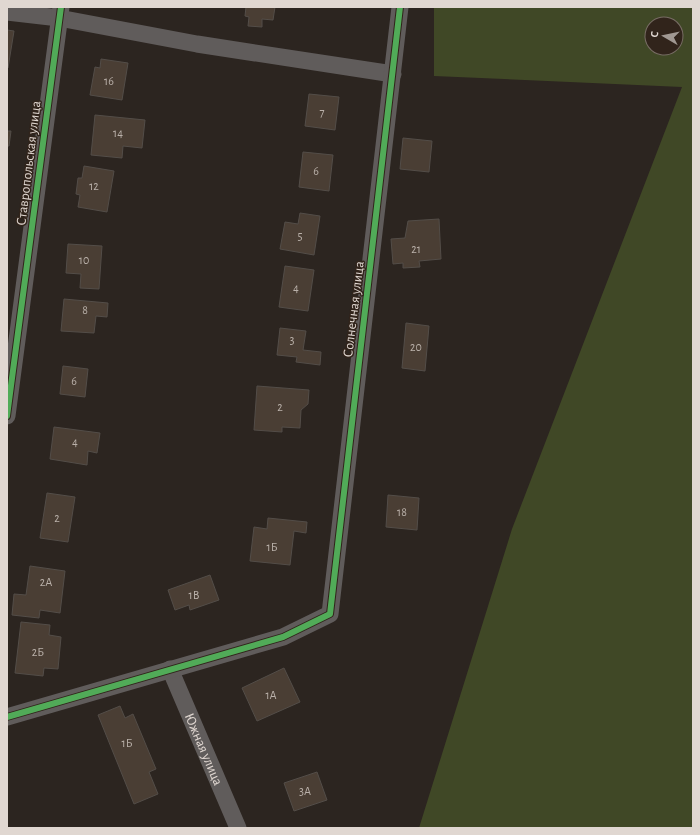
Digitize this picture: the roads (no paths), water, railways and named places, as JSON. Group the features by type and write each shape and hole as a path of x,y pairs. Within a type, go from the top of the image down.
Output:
{"street":[{"name":"Солнечная улица","path":"170,670 284,637 330,614 400,7"},
{"path":"7,12 60,13 197,44 393,74"},
{"name":"Ставропольская улица","path":"7,416 60,13"},
{"path":"7,716 170,670"},
{"name":"Южная улица","path":"170,670 238,828"}]}
